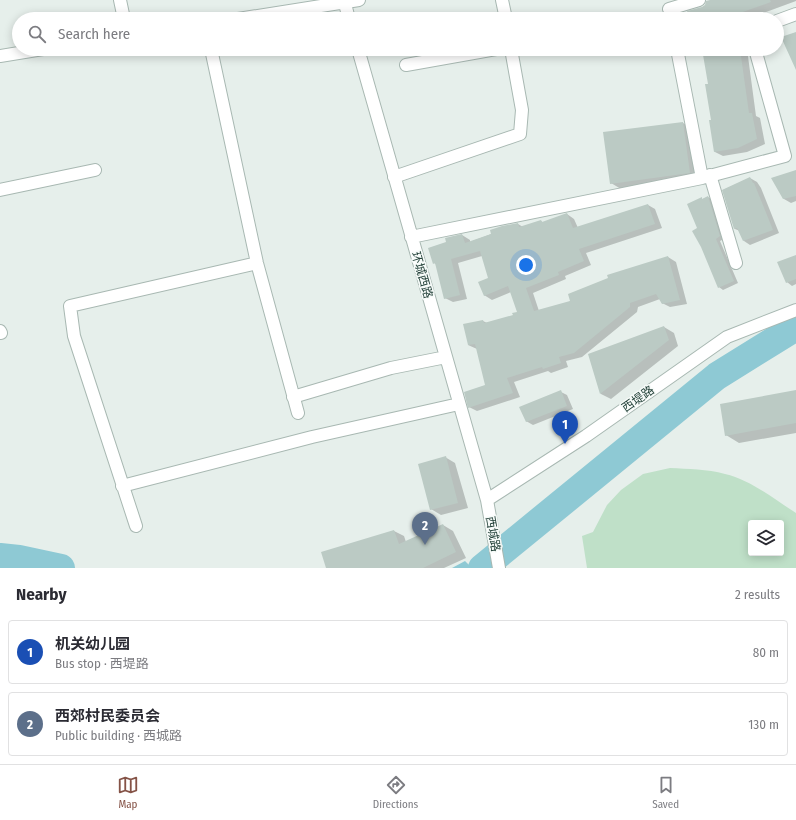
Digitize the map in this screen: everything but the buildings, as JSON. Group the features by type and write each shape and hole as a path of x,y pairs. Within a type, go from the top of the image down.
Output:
{"street":[{"path":"120,0 123,12"},
{"path":"279,12 344,1 359,0"},
{"path":"502,0 505,12"},
{"path":"669,9 699,0"},
{"path":"344,1 347,12"},
{"path":"784,18 796,14"},
{"path":"0,56 12,54"},
{"path":"213,56 257,263 298,413"},
{"name":"环城西路","path":"360,56 487,500"},
{"path":"406,64 454,56"},
{"path":"394,177 520,134 522,110 512,56"},
{"path":"679,56 706,176 736,263"},
{"path":"411,237 706,176 785,156 757,56"},
{"path":"0,190 95,170"},
{"path":"136,526 74,336 70,306 257,263"},
{"name":"西堤路","path":"487,500 586,436 727,337 796,310"},
{"path":"293,397 391,368 446,357"},
{"path":"122,486 312,437 459,404"},
{"name":"西城路","path":"487,500 499,568"}],"green space":[{"path":"670,468 711,471 735,477 753,485 796,513 796,568 587,568 582,536 593,532 607,505 621,490 643,474"}],"water":[{"path":"465,561 472,568 452,568"}],"waterway":[{"path":"482,568 717,376 796,327"},
{"path":"0,557 19,559 61,568"}],"place":[{"name":"机关幼儿园","path":"565,444"},
{"name":"西郊村民委员会","path":"425,545"}]}
